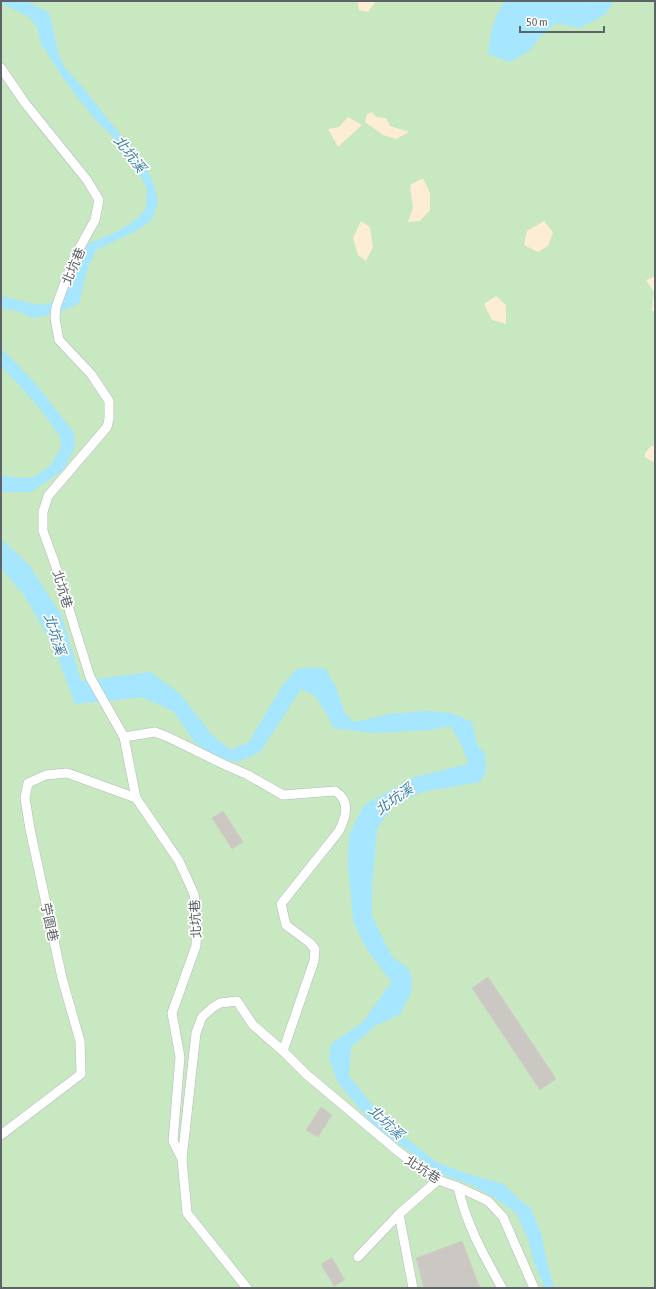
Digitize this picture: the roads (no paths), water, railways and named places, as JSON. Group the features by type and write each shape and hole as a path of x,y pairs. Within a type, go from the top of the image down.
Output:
{"street":[{"name":"北坑巷","path":"1,68 25,103 87,180 99,200 95,220 74,258 56,307 55,318 59,340 91,374 109,401 109,419 106,427 48,496 43,512 43,531 54,561 90,677 124,737 136,798 179,862 194,894 197,918 196,946 172,1013 180,1058 173,1141 182,1159"},
{"path":"124,737 155,732 248,775 283,795 335,791 340,794 346,804 345,819 339,831 281,904 286,925 316,949 314,961 283,1051"},
{"name":"苧園巷","path":"1,1135 81,1074 80,1040 62,978 30,829 25,798 28,783 46,775 67,774 136,798"},
{"name":"北坑巷","path":"248,1288 187,1213 182,1159 196,1033 202,1017 220,1002 237,1001 253,1026 283,1051 306,1074 400,1153 438,1180 458,1187 488,1201 503,1216 534,1288"},
{"path":"358,1257 399,1214 438,1180"},
{"path":"458,1187 470,1229 502,1288"},
{"path":"399,1214 413,1288"}],"water":[{"name":"北坑溪","path":"1,1 26,1 49,13 58,53 65,68 83,88 146,167 154,185 158,203 152,219 140,229 96,250 87,270 79,303 61,312 33,318 17,311 1,308 1,296 44,305 61,299 86,245 120,230 138,218 146,208 147,188 116,140 97,121 64,79 41,44 37,27 29,17 1,3"},
{"path":"505,1 614,1 605,15 579,28 556,23 541,36 529,51 510,62 488,54 493,26 497,14"},
{"path":"1,348 35,383 74,433 75,448 63,470 31,492 4,492 1,490 1,475 16,478 34,477 50,466 61,448 60,436 38,406 1,366"},
{"name":"北坑溪","path":"1,539 30,566 61,614 81,681 150,672 179,693 213,736 231,750 249,742 280,689 295,670 309,667 326,669 336,687 345,714 354,722 390,714 426,711 451,713 472,722 478,747 485,753 486,772 480,782 421,792 392,807 377,829 372,889 372,916 392,957 408,968 412,981 411,993 400,1014 375,1026 351,1047 349,1076 386,1122 436,1162 465,1173 503,1184 531,1208 542,1236 554,1288 545,1288 534,1262 527,1236 516,1213 495,1198 472,1185 441,1174 374,1126 338,1083 329,1059 331,1044 363,1022 392,981 366,948 353,920 348,865 349,835 364,805 414,777 468,764 463,749 450,726 429,730 373,733 333,728 325,711 314,695 301,689 260,752 237,762 220,758 195,743 173,711 142,697 75,704 54,647 24,595 4,572 1,565"}]}
